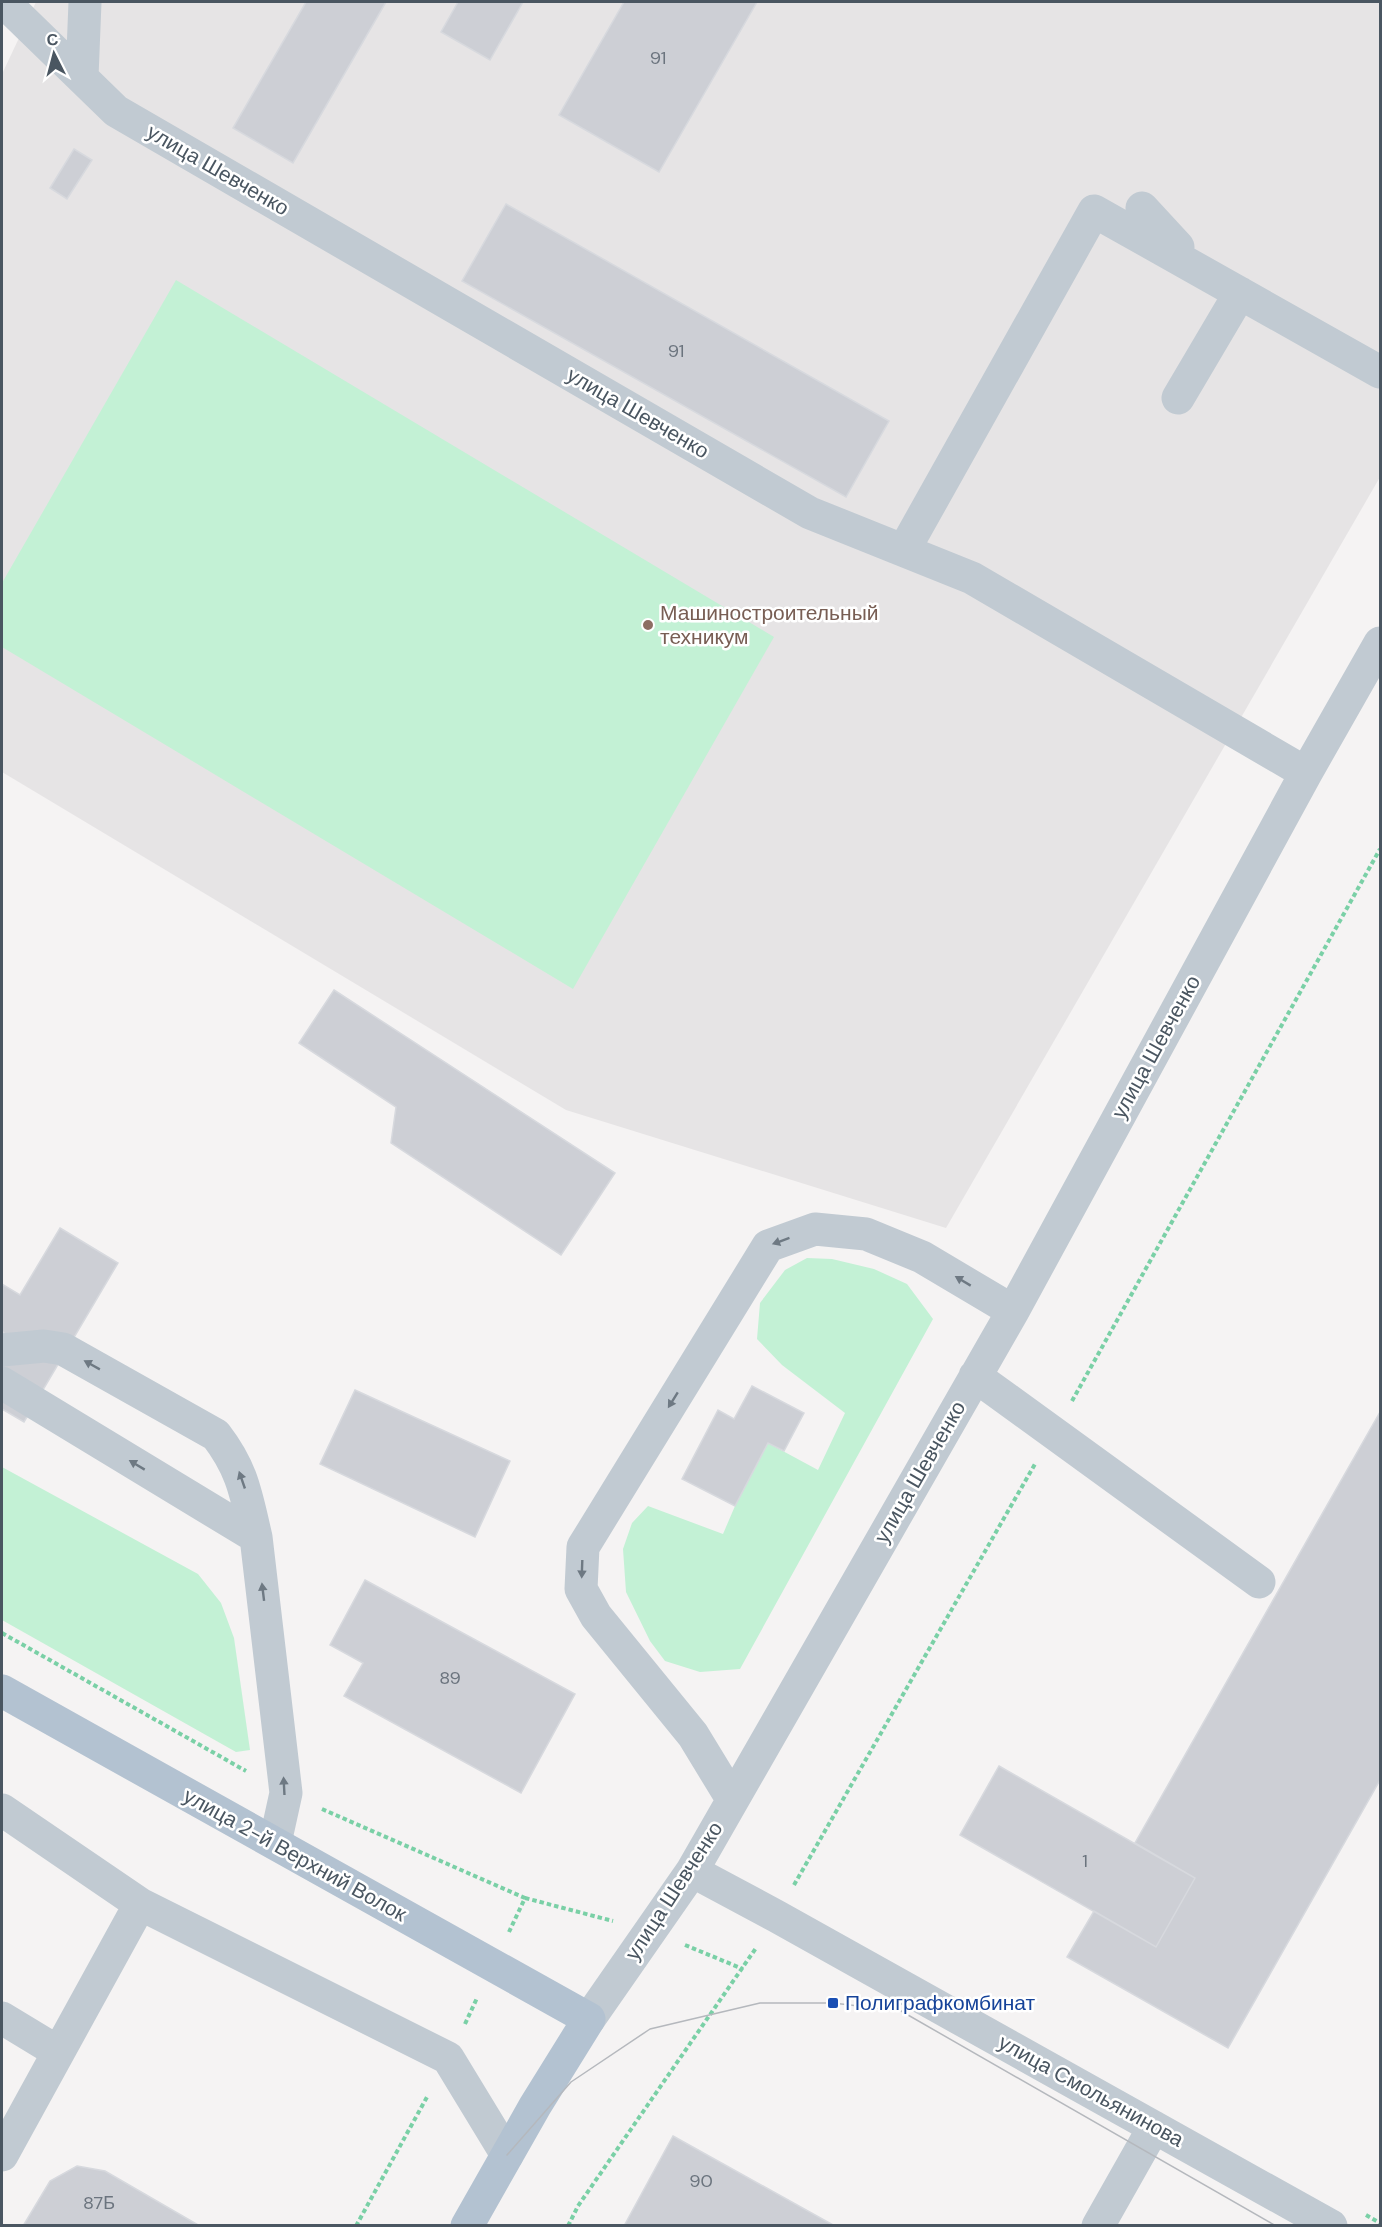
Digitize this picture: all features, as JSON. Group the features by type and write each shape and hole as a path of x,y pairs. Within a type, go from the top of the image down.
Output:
{"main road":[{"name":"улица 2-й Верхний Волок","path":"2,1691 589,2019"},
{"name":"улица Шевченко","path":"467,2226 535,2106 589,2019"}],"street":[{"name":"улица Шевченко","path":"4,2 116,111 810,513 972,578 1306,773"},
{"path":"82,77 85,2"},
{"path":"1142,208 1198,270"},
{"path":"904,550 1094,211 1380,372"},
{"path":"1178,398 1240,293"},
{"name":"улица Шевченко","path":"589,2019 692,1871 1013,1311 1306,773 1380,643"},
{"path":"732,1799 693,1735 596,1616 581,1589 583,1547 768,1246 815,1229 866,1234 922,1257 1013,1311"},
{"path":"2,1350 44,1346 63,1349 216,1435 231,1454 243,1480 256,1537 286,1793 275,1844"},
{"path":"975,1377 1259,1582"},
{"path":"2,1383 256,1537"},
{"path":"2,1810 140,1904 448,2058 507,2155"},
{"name":"улица Смольянинова","path":"692,1871 1331,2226"},
{"path":"2,2155 140,1904"},
{"path":"2,2018 58,2052"},
{"path":"1098,2226 1154,2127"}],"path":[{"path":"568,2226 578,2206 743,1969 776,1916 1054,1432 1380,849"}],"shaded area":[{"name":"Машиностроительный техникум","path":"36,2 1380,2 1380,477 946,1228 566,1110 2,772 2,74"}],"green space":[{"path":"176,280 774,637 573,989 2,647 2,583"},
{"path":"807,1258 832,1259 874,1269 907,1284 933,1319 740,1669 700,1672 665,1661 650,1641 626,1592 623,1549 632,1523 648,1506 723,1534 768,1443 818,1470 845,1413 782,1365 757,1339 760,1303 785,1270"},
{"path":"2,1467 198,1574 221,1603 234,1638 250,1750 236,1752 2,1620"}],"building":[{"path":"306,2 386,2 293,163 233,128"},
{"path":"458,2 523,2 490,60 441,32"},
{"path":"624,2 757,2 659,172 559,115"},
{"path":"74,149 92,160 67,199 50,188"},
{"path":"506,204 889,421 846,497 462,281"},
{"path":"334,990 615,1173 561,1255 391,1143 396,1107 299,1043"},
{"path":"60,1228 118,1263 24,1422 2,1409 2,1337 4,1333 2,1331 2,1284 20,1295"},
{"path":"752,1386 804,1413 784,1451 768,1443 735,1506 682,1479 718,1410 734,1419"},
{"path":"355,1390 510,1461 475,1537 320,1464"},
{"path":"1380,1412 1380,1780 1228,2048 1067,1957 1094,1911 1156,1947 1195,1878 1135,1843"},
{"path":"365,1580 575,1694 521,1793 344,1696 363,1663 330,1645"},
{"path":"999,1766 1195,1878 1156,1947 960,1835"},
{"path":"673,2136 835,2226 624,2226"},
{"path":"77,2166 105,2171 200,2226 23,2226 50,2181"}],"tram line":[{"path":"507,2155 571,2082 650,2029 760,2003 833,2003 901,2011 1276,2226"}],"place":[{"name":"Машиностроительный техникум","path":"648,625"},
{"name":"Полиграфкомбинат","path":"833,2003"}]}
